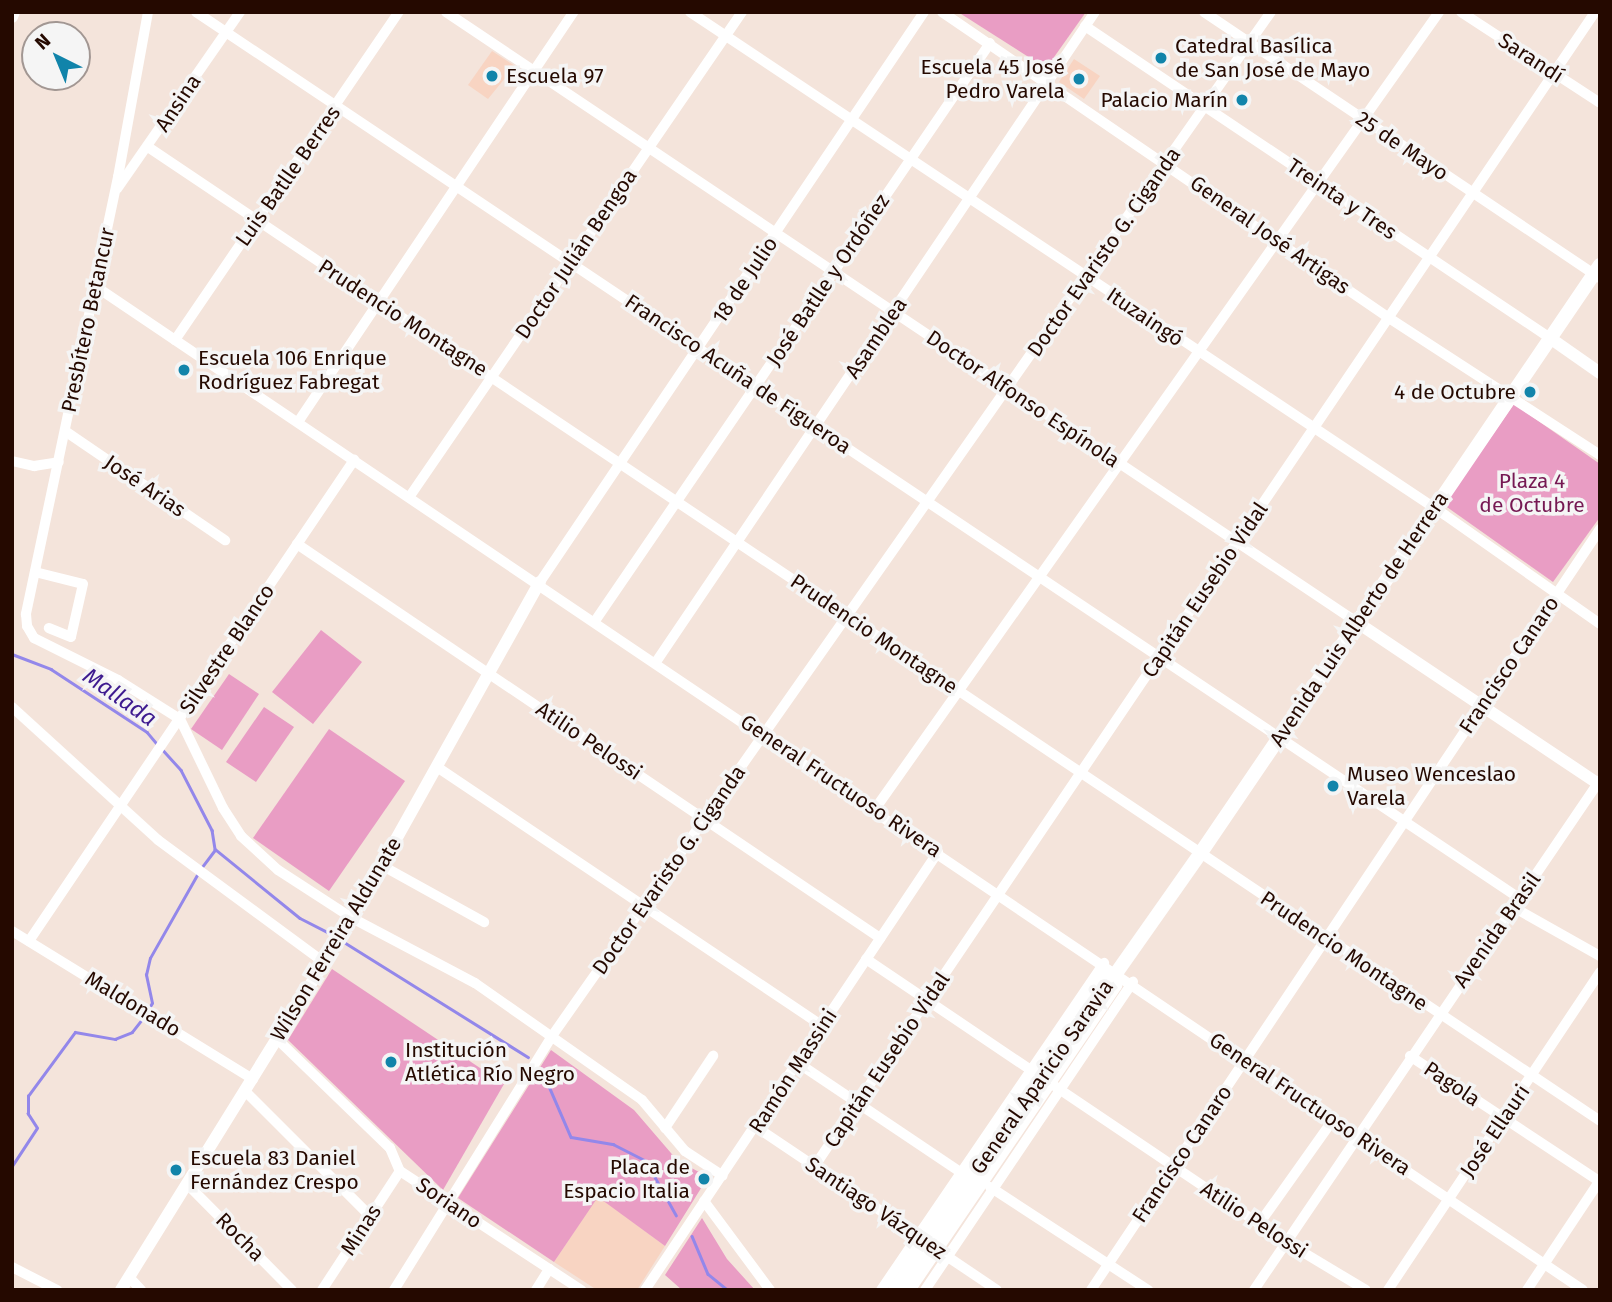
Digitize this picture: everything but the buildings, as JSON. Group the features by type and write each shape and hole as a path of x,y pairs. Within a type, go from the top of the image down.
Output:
{"main road":[{"name":"Avenida Luis Alberto de Herrera","path":"1117,972 1358,623 1510,396 1598,272"},
{"name":"General Aparicio Saravia","path":"908,1290 932,1246 976,1181 1044,1081 1115,985 1117,972"},
{"name":"General Aparicio Saravia","path":"895,1290 932,1246"}],"street":[{"name":"Presbítero Betancur","path":"148,12 115,193 26,614 27,626 34,638 118,680 180,719"},
{"name":"Francisco Acuña de Figueroa","path":"196,12 1161,656 1403,821 1516,902 1600,957"},
{"name":"Ansina","path":"115,193 240,12"},
{"name":"Luis Batlle Berres","path":"175,340 400,12"},
{"name":"Doctor Alfonso Espínola","path":"446,12 1599,783"},
{"path":"298,422 574,12"},
{"name":"Ituzaingó","path":"690,12 1313,430 1435,508 1600,624"},
{"name":"Doctor Julián Bengoa","path":"410,496 742,12"},
{"name":"18 de Julio","path":"540,582 924,12"},
{"name":"General José Artigas","path":"942,12 1167,162 1389,318 1600,455"},
{"name":"Asamblea","path":"656,662 1095,12"},
{"name":"25 de Mayo","path":"1204,12 1474,195 1598,272"},
{"name":"Doctor Evaristo G. Ciganda","path":"394,1290 552,1036 1272,12"},
{"path":"874,809 961,692 1439,12"},
{"name":"Sarandí","path":"1461,12 1600,103"},
{"name":"Capitán Eusebio Vidal","path":"814,1167 1474,195 1595,12"},
{"name":"Treinta y Tres","path":"1085,26 1600,373"},
{"name":"José Batlle y Ordóñez","path":"595,621 989,43"},
{"name":"Prudencio Montagne","path":"148,147 1600,1121"},
{"name":"General Fructuoso Rivera","path":"95,286 1133,982 1583,1290"},
{"name":"José Arias","path":"65,431 225,540"},
{"name":"Silvestre Blanco","path":"29,941 354,460"},
{"path":"12,461 34,466 59,462"},
{"name":"Francisco Canaro","path":"1091,1290 1600,529"},
{"name":"Atilio Pelossi","path":"297,544 880,938"},
{"path":"35,572 83,584 71,637 49,628"},
{"name":"Wilson Ferreira Aldunate","path":"121,1290 326,963 540,582"},
{"path":"12,707 204,875 326,963"},
{"path":"180,719 241,836 278,870 352,918 475,983 642,1100 685,1151 723,1176"},
{"path":"437,767 822,1026"},
{"name":"Avenida Brasil","path":"1255,1290 1438,1014 1599,783"},
{"name":"Ramón Massini","path":"645,1290 938,852"},
{"path":"381,865 484,922"},
{"name":"Maldonado","path":"12,931 253,1079"},
{"name":"Atilio Pelossi","path":"866,959 1172,1167 1360,1288"},
{"name":"General Aparicio Saravia","path":"881,1290 932,1246 1044,1081 1104,963"},
{"name":"José Ellauri","path":"1388,1290 1600,972"},
{"name":"General Aparicio Saravia","path":"1044,1081 1133,982"},
{"name":"Soriano","path":"277,1039 390,1148 400,1171 581,1290"},
{"path":"665,1128 713,1056"},
{"name":"Pagola","path":"1410,1056 1599,1181"},
{"path":"798,1063 976,1181 1148,1290"},
{"path":"245,1091 370,1216"},
{"path":"1259,1224 1333,1120"},
{"name":"Santiago Vázquez","path":"756,1127 997,1290"},
{"name":"Minas","path":"322,1290 400,1171"},
{"path":"1527,1290 1599,1181"},
{"name":"Rocha","path":"188,1185 292,1290"},
{"path":"704,1201 771,1290"},
{"name":"General Aparicio Saravia","path":"925,1290 932,1246"},
{"path":"12,1266 57,1290"},
{"path":"536,1290 549,1269"},
{"path":"129,1277 141,1290"}],"shaded area":[{"name":"Escuela 97","path":"492,51 515,66 488,99 468,85"},
{"name":"Escuela 45 José Pedro Varela","path":"1074,59 1100,76 1084,99 1059,82"},
{"path":"598,1196 665,1246 637,1290 597,1290 554,1262"}],"green space":[{"path":"958,12 1086,12 1052,60 1041,65"},
{"name":"Plaza 4 de Octubre","path":"1514,404 1600,464 1600,517 1553,582 1444,505"},
{"path":"321,630 362,662 313,724 272,692"},
{"path":"229,674 259,694 222,750 191,729"},
{"path":"264,707 294,727 256,782 226,762"},
{"path":"329,729 405,781 329,891 253,838"},
{"name":"Institución Atlética Río Negro","path":"332,969 504,1084 443,1190 288,1040"},
{"path":"551,1050 634,1110 677,1160 708,1177 665,1246 598,1197 554,1262 458,1198"},
{"path":"702,1218 727,1259 755,1290 682,1290 665,1275"}],"waterway":[{"name":"Mallada","path":"12,654 51,669 147,732 158,745"},
{"name":"Mallada","path":"163,750 181,770 212,830 215,849 300,918 332,934"},
{"path":"202,867 215,850"},
{"path":"12,1166 37,1128 28,1114 28,1096 75,1032 115,1039 132,1032 143,1018 152,1003 146,975 150,958 198,873"},
{"name":"Mallada","path":"344,942 528,1057"},
{"name":"Mallada","path":"542,1070 571,1137 613,1144 646,1161 676,1215"},
{"name":"Mallada","path":"692,1236 708,1274 728,1290"}],"place":[{"name":"Catedral Basílica de San José de Mayo","path":"1161,58"},
{"name":"Escuela 97","path":"492,76"},
{"name":"Escuela 45 José Pedro Varela","path":"1079,79"},
{"name":"Palacio Marín","path":"1242,100"},
{"name":"Escuela 106 Enrique Rodríguez Fabregat","path":"184,370"},
{"name":"4 de Octubre","path":"1530,392"},
{"name":"Museo Wenceslao Varela","path":"1333,786"},
{"name":"Institución Atlética Río Negro","path":"391,1062"},
{"name":"Escuela 83 Daniel Fernández Crespo","path":"176,1170"},
{"name":"Placa de Espacio Italia","path":"704,1179"}]}
